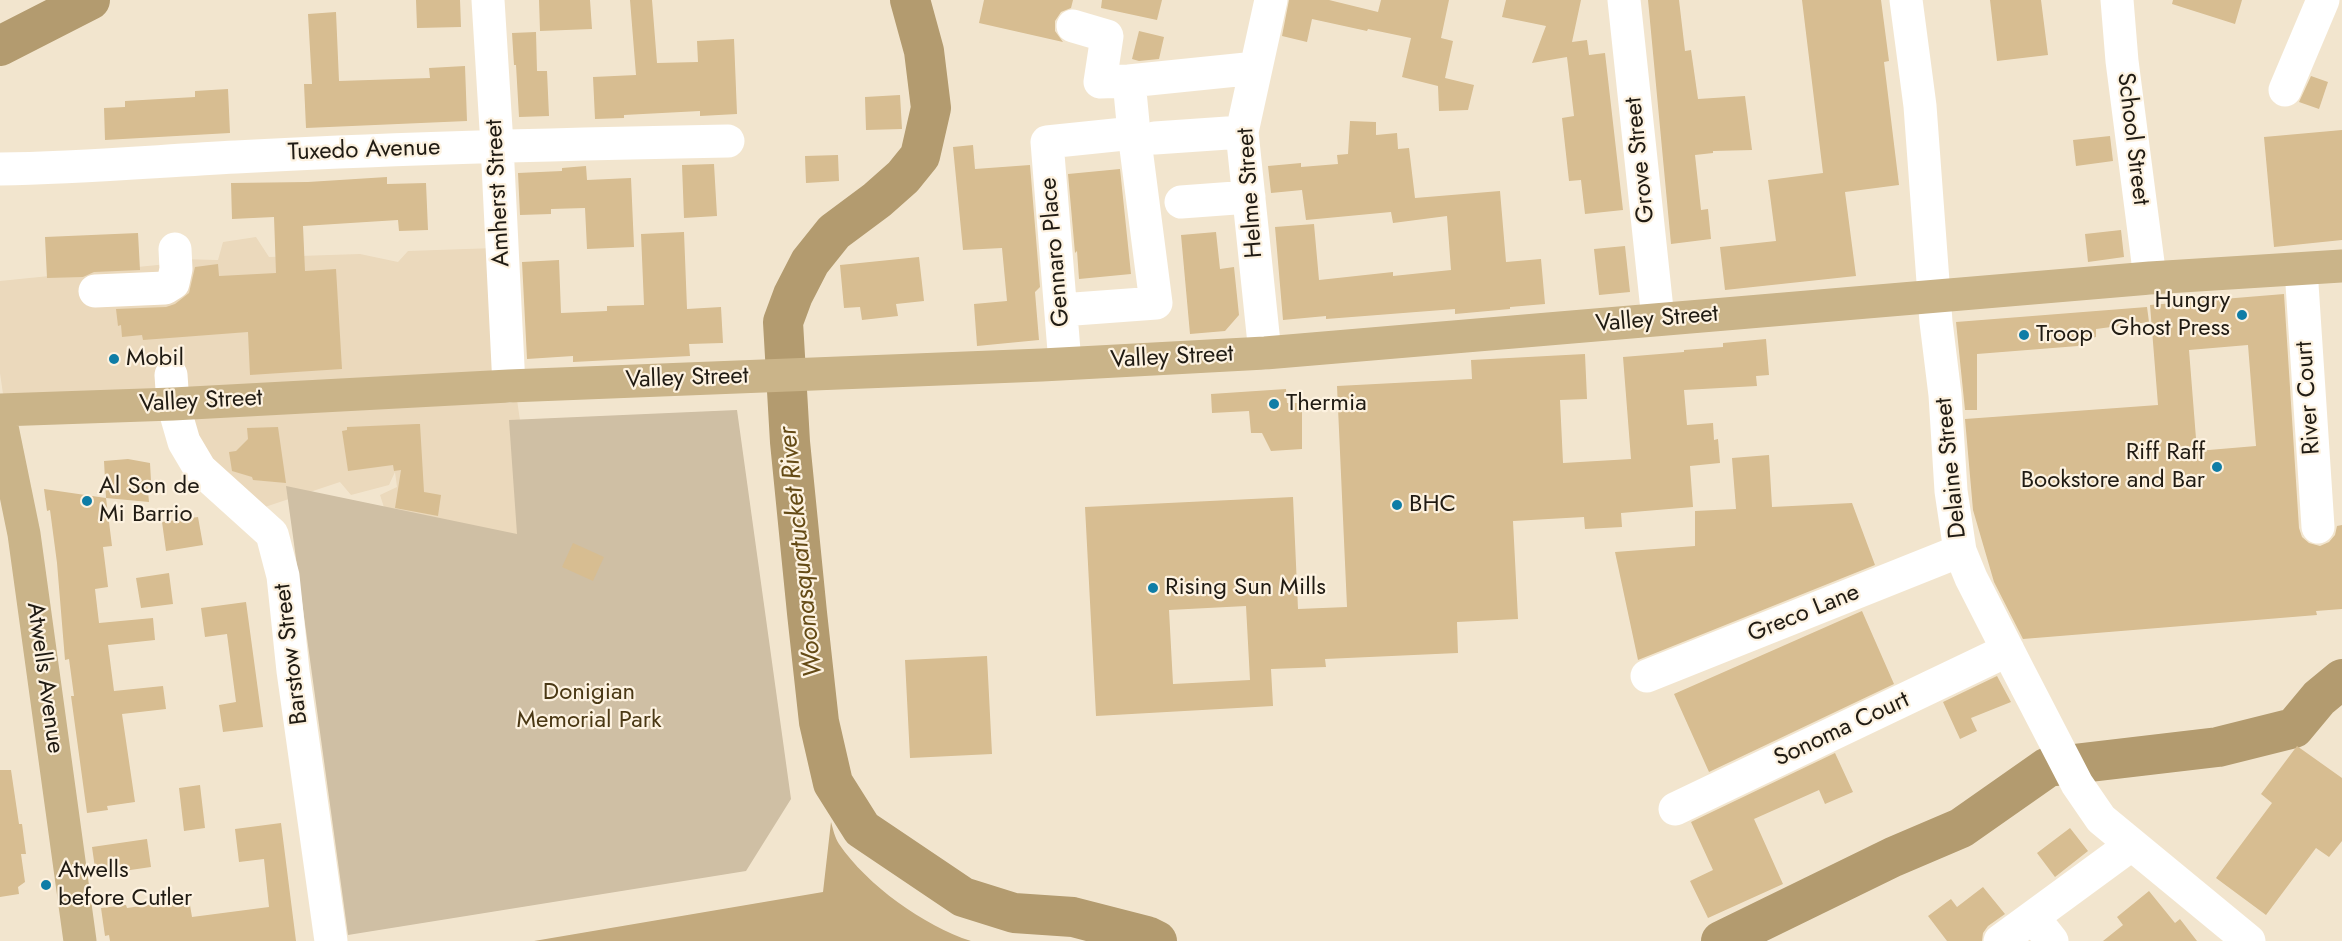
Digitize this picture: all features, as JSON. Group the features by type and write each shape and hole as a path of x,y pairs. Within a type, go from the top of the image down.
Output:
{"main road":[{"name":"Valley Street","path":"0,410 172,390 509,386 1265,353 2150,278 2342,266"},
{"name":"Atwells Avenue","path":"0,417 24,534 80,941"}],"street":[{"name":"Amherst Street","path":"488,0 498,145 509,386"},
{"name":"Helme Street","path":"1265,353 1242,132 1272,0"},
{"name":"Grove Street","path":"1624,0 1658,319"},
{"name":"Delaine Street","path":"1906,0 1920,106 1951,491 1960,551 1971,579 2056,744 2101,819 2248,941"},
{"name":"School Street","path":"2117,0 2150,278"},
{"path":"2285,90 2323,0"},
{"path":"1073,26 1107,36 1100,82 1256,68"},
{"path":"1061,310 1156,303 1144,136 1129,81"},
{"path":"1144,136 1242,132"},
{"name":"Gennaro Place","path":"1065,363 1047,142 1144,136"},
{"name":"Tuxedo Avenue","path":"0,170 498,145 728,141"},
{"path":"1181,202 1249,197"},
{"path":"95,291 165,288 173,283 176,269 175,249"},
{"name":"River Court","path":"2301,269 2318,527"},
{"name":"Barstow Street","path":"172,390 184,442 200,469 272,534 283,576 293,671 332,941"},
{"name":"Greco Lane","path":"1647,676 1960,551"},
{"name":"Sonoma Court","path":"1675,809 2008,650"},
{"path":"2000,941 2043,929 2131,845"}],"shaded area":[{"path":"256,237 269,257 360,254 398,262 408,251 495,248 524,448 532,544 395,541 380,495 397,487 395,472 389,485 351,495 340,482 250,512 171,409 5,408 0,373 0,281 177,263 178,259 218,260 223,242"},
{"path":"831,822 839,844 881,889 916,915 971,941 534,941 823,892"}],"green space":[{"name":"Donigian Memorial Park","path":"737,410 791,799 746,871 348,935 286,486 517,534 509,420"}],"building":[{"path":"416,0 460,0 461,27 417,28"},
{"path":"539,0 590,0 592,29 540,31"},
{"path":"630,0 652,0 657,63 698,62 697,41 734,39 737,114 700,116 700,111 595,119 593,77 636,75"},
{"path":"984,0 1073,0 1071,8 1061,12 1055,21 1055,31 1063,42 979,23"},
{"path":"1102,0 1162,0 1157,20 1101,8"},
{"path":"1289,0 1329,0 1378,12 1381,0 1449,0 1441,38 1453,41 1445,78 1474,85 1468,110 1439,111 1438,86 1402,77 1411,38 1312,19 1307,42 1282,36"},
{"path":"1506,0 1581,0 1572,42 1587,40 1589,55 1605,53 1623,210 1585,214 1581,180 1569,181 1562,118 1574,116 1567,57 1532,63 1546,26 1502,17"},
{"path":"1648,0 1679,0 1685,51 1691,50 1698,99 1745,96 1752,150 1713,151 1713,153 1695,155 1701,210 1708,209 1711,239 1671,244"},
{"path":"1802,0 1881,0 1889,61 1884,62 1899,185 1845,192 1856,276 1725,290 1720,247 1776,241 1768,180 1823,173"},
{"path":"1990,0 2041,0 2048,55 1997,61"},
{"path":"2173,0 2242,0 2235,24 2172,4"},
{"path":"336,12 339,81 430,78 429,68 465,66 467,121 306,128 304,84 312,84 308,14"},
{"path":"1139,31 1164,37 1159,59 1139,61 1132,59"},
{"path":"536,32 537,71 547,71 549,116 519,117 512,33"},
{"path":"2311,76 2328,82 2319,109 2299,102"},
{"path":"228,89 230,133 105,140 104,108 125,107 125,101 195,97 195,91"},
{"path":"900,95 902,129 866,130 865,97"},
{"path":"1350,121 1376,122 1376,135 1397,133 1398,149 1409,148 1415,198 1500,191 1506,262 1541,259 1545,304 1455,314 1455,309 1283,320 1275,227 1314,224 1319,280 1393,272 1393,276 1451,270 1447,216 1393,223 1391,212 1306,220 1302,190 1271,193 1268,166 1301,163 1301,167 1338,164 1337,155 1348,154"},
{"path":"2342,130 2342,240 2274,247 2264,137"},
{"path":"2110,136 2113,161 2076,166 2073,140"},
{"path":"973,145 975,169 1030,165 1040,287 1035,292 1039,340 977,346 974,304 1007,301 1002,248 963,250 953,147"},
{"path":"838,155 839,181 806,183 805,156"},
{"path":"714,164 717,216 684,218 682,165"},
{"path":"586,166 587,180 631,178 634,247 587,249 585,208 551,209 551,214 520,215 518,173 562,171 562,168"},
{"path":"1120,169 1131,274 1079,279 1068,174"},
{"path":"387,177 387,184 426,183 428,230 399,231 398,220 303,226 305,271 336,269 342,369 250,375 248,332 143,340 142,335 122,337 116,309 166,307 175,304 189,293 195,267 218,264 219,276 276,273 274,217 232,219 231,183 308,182"},
{"path":"2121,230 2124,257 2088,262 2085,234"},
{"path":"684,232 687,309 721,307 723,343 689,344 690,356 573,362 573,356 527,359 522,262 559,260 561,313 607,311 607,306 644,305 641,234"},
{"path":"1216,232 1220,269 1234,267 1239,315 1225,331 1190,334 1181,235"},
{"path":"138,233 140,270 94,272 83,277 47,278 45,237"},
{"path":"1625,246 1630,292 1599,295 1594,249"},
{"path":"919,257 924,301 896,304 898,316 862,320 860,307 844,308 840,265"},
{"path":"2284,294 2299,528 2302,537 2309,543 2320,546 2329,542 2335,535 2337,526 2342,525 2342,609 2316,611 2317,615 2023,639 1994,582 1973,510 1965,419 2158,405 2150,305","holes":["2248,345 2256,446 2197,451 2189,350"]},
{"path":"2147,307 2149,322 2096,329 2096,337 2083,340 2078,346 1977,354 1977,410 1965,410 1956,322"},
{"path":"1766,339 1769,375 1756,376 1757,386 1684,390 1687,425 1713,423 1714,440 1718,439 1720,463 1690,466 1693,507 1621,513 1622,527 1585,529 1584,517 1513,521 1518,619 1457,622 1458,653 1325,659 1326,667 1271,669 1273,706 1096,716 1085,507 1293,497 1298,609 1347,607 1337,386 1472,379 1471,360 1585,354 1587,399 1560,400 1563,463 1631,459 1623,357 1723,347 1723,343","holes":["1246,606 1250,680 1173,684 1169,610"]},
{"path":"1286,389 1287,403 1302,403 1302,449 1271,451 1262,433 1251,433 1249,411 1212,413 1211,394"},
{"path":"420,424 424,492 441,495 438,516 395,508 401,470 394,471 393,465 348,471 342,431 347,430 347,427"},
{"path":"278,427 286,483 253,480 252,477 232,471 229,452 236,451 248,439 247,428"},
{"path":"1769,455 1772,507 1852,503 1875,565 1638,660 1615,552 1695,546 1695,511 1736,509 1732,458"},
{"path":"128,459 150,463 151,481 147,481 149,502 106,498 104,461"},
{"path":"44,489 106,498 112,546 103,547 108,587 95,589 99,623 153,618 155,640 108,645 114,691 163,686 166,709 122,714 135,802 107,806 108,810 87,813 71,696 74,696 69,659 65,660 50,510 47,511"},
{"path":"198,517 203,545 166,551 162,522"},
{"path":"573,543 604,557 593,581 562,567"},
{"path":"169,573 173,604 141,608 136,578"},
{"path":"246,602 263,727 223,732 219,705 236,702 227,634 205,637 201,608"},
{"path":"1862,611 1894,684 1709,772 1674,694"},
{"path":"987,656 992,754 910,758 905,660"},
{"path":"1997,676 2011,702 1971,718 1977,731 1960,739 1943,702"},
{"path":"2297,746 2342,778 2342,841 2329,857 2316,848 2266,915 2216,878 2272,803 2261,794"},
{"path":"1835,753 1853,792 1825,804 1819,790 1754,819 1783,884 1708,918 1690,881 1713,870 1691,822"},
{"path":"0,770 11,770 26,854 21,854 25,882 18,887 19,894 0,897"},
{"path":"200,785 205,828 184,831 179,788"},
{"path":"281,823 296,941 110,941 109,935 105,936 101,908 126,905 127,908 189,899 192,917 269,907 264,859 239,862 235,829"},
{"path":"2070,828 2088,851 2055,877 2037,853"},
{"path":"147,839 151,867 96,875 92,847"},
{"path":"1983,887 2005,914 1988,926 1983,933 1982,941 1947,941 1928,916 1951,899 1957,907"},
{"path":"2149,891 2175,923 2180,919 2197,941 2103,941 2123,925 2117,917"}],"waterway":[{"name":"Woonasquatucket River","path":"0,46 90,0"},
{"name":"Woonasquatucket River","path":"910,0 924,51 931,108 920,156 903,177 877,200 834,232 810,262 793,295 783,322 790,442 807,613 819,722 833,783 862,829 963,897 1014,913 1073,917 1147,936 1157,941"},
{"name":"Woonasquatucket River","path":"1721,941 1893,857 1961,828 2048,767 2218,747 2294,728 2319,698 2342,679"}],"place":[{"name":"Hungry Ghost Press","path":"2242,315"},
{"name":"Troop","path":"2024,335"},
{"name":"Mobil","path":"114,359"},
{"name":"Thermia","path":"1274,404"},
{"name":"Riff Raff Bookstore and Bar","path":"2217,467"},
{"name":"Al Son de Mi Barrio","path":"87,501"},
{"name":"BHC","path":"1397,505"},
{"name":"Rising Sun Mills","path":"1153,588"},
{"name":"Atwells before Cutler","path":"46,885"}]}
